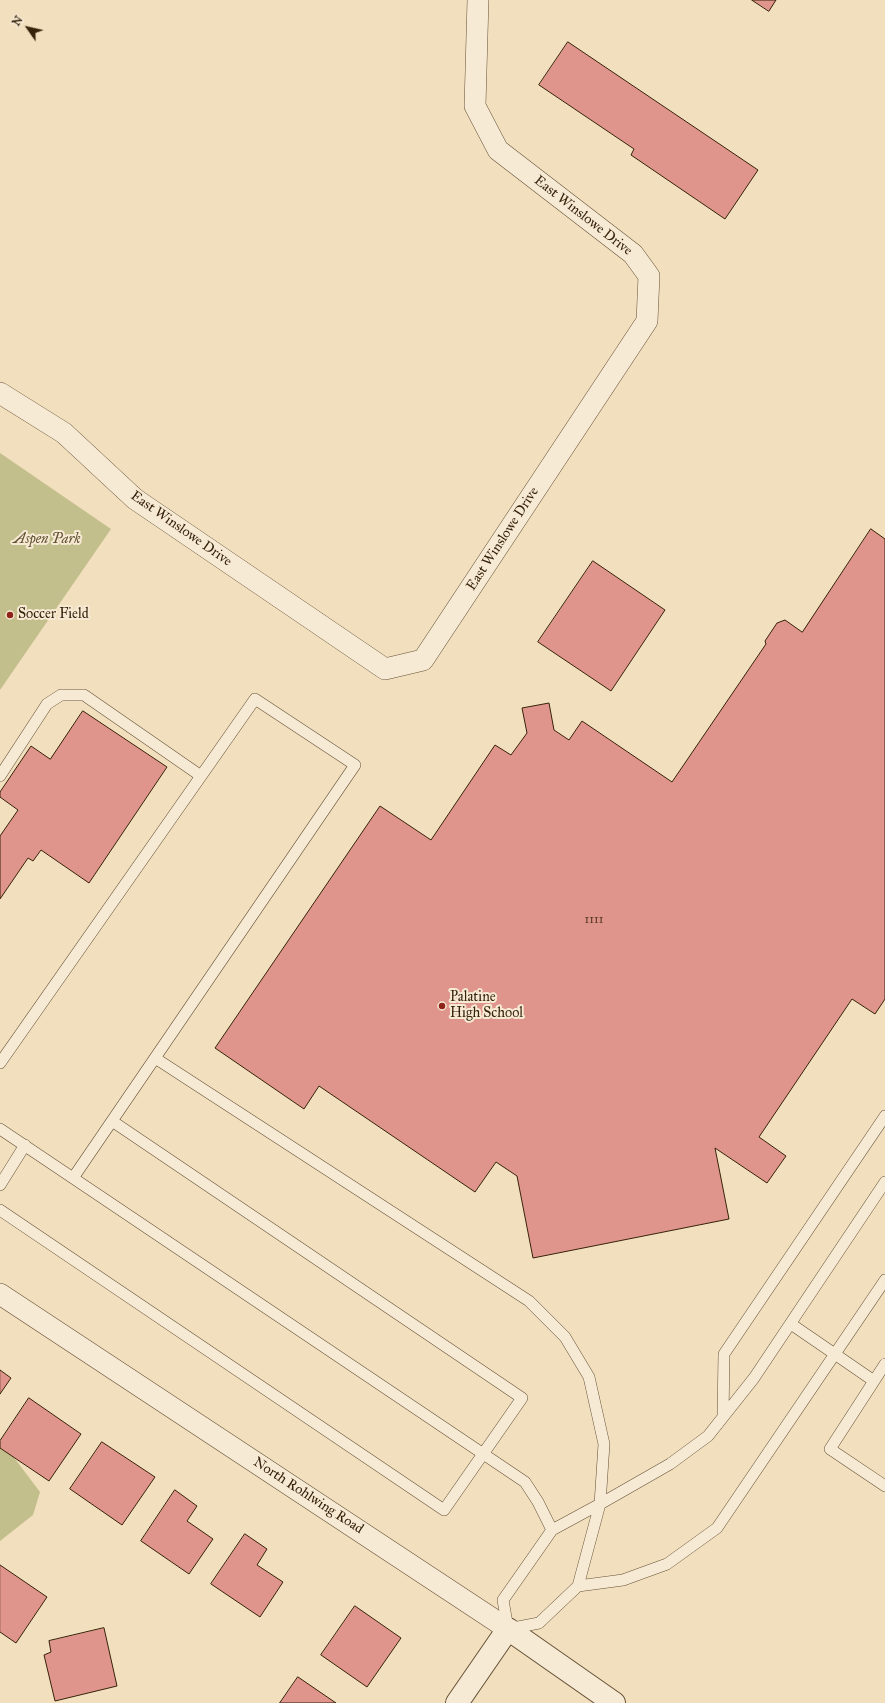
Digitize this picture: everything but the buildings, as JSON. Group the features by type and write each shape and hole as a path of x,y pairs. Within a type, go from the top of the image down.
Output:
{"street":[{"name":"East Winslowe Drive","path":"0,393 64,433 135,499 385,669 423,660 647,321 649,276 633,254 498,150 475,106 478,0"},
{"name":"North Rohlwing Road","path":"0,1294 508,1628 614,1703"},
{"path":"457,1703 508,1628"}],"lane":[{"path":"0,776 47,704 60,695 84,695 201,776"},
{"path":"0,1063 255,699 355,765 73,1178"},
{"path":"155,1058 529,1301 565,1337 589,1378 604,1444 600,1504 578,1586 539,1623 508,1628 503,1600 552,1530 600,1504 670,1464 708,1436 754,1378 885,1182"},
{"path":"724,1417 724,1354 885,1116"},
{"path":"0,1210 444,1510 482,1453 522,1398 112,1121"},
{"path":"0,1129 525,1482 538,1502 552,1530"},
{"path":"0,1185 25,1145"},
{"path":"578,1586 624,1580 667,1564 717,1528 885,1280"},
{"path":"791,1324 874,1381"},
{"path":"885,1364 830,1449 885,1486"}],"green space":[{"name":"Aspen Park","path":"0,453 111,529 0,690"},
{"path":"0,1439 40,1492 33,1515 0,1541"}],"place":[{"name":"Soccer Field","path":"10,615"},
{"name":"Palatine High School","path":"442,1006"}]}
